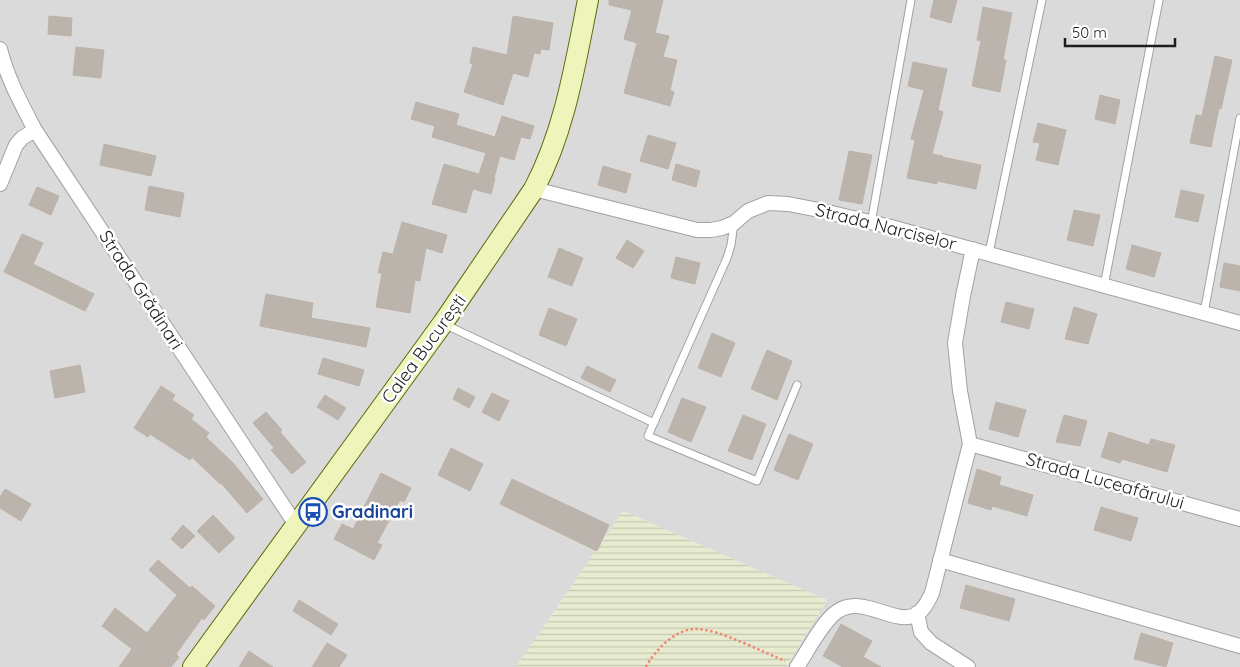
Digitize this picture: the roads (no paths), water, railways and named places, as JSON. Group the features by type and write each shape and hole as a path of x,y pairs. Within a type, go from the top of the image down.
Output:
{"main road":[{"name":"Calea București","path":"194,667 443,323 534,189 547,163 562,123 571,90 588,0"}],"street":[{"name":"Strada Grădinari","path":"0,49 15,92 35,130 296,525"},
{"path":"0,184 16,145 22,138 35,130"},
{"name":"Strada Narciselor","path":"534,189 697,230 716,229 734,223 748,211 768,203 788,204 973,249 1240,323"},
{"path":"798,667 824,625 838,610 855,606 876,609 898,616 914,616 924,608 932,593 970,444 960,391 955,343 973,249"},
{"name":"Strada Luceafărului","path":"970,444 1240,519"},
{"path":"940,560 1240,646"},
{"path":"917,613 922,632 931,643 968,667"}],"lane":[{"path":"871,223 911,0"},
{"path":"988,253 1042,0"},
{"path":"1104,286 1159,0"},
{"path":"1204,313 1240,118"},
{"path":"734,223 727,258 648,436 757,481 797,385"},
{"path":"443,323 654,423"}],"place":[{"name":"Gradinari","path":"313,512"}]}
